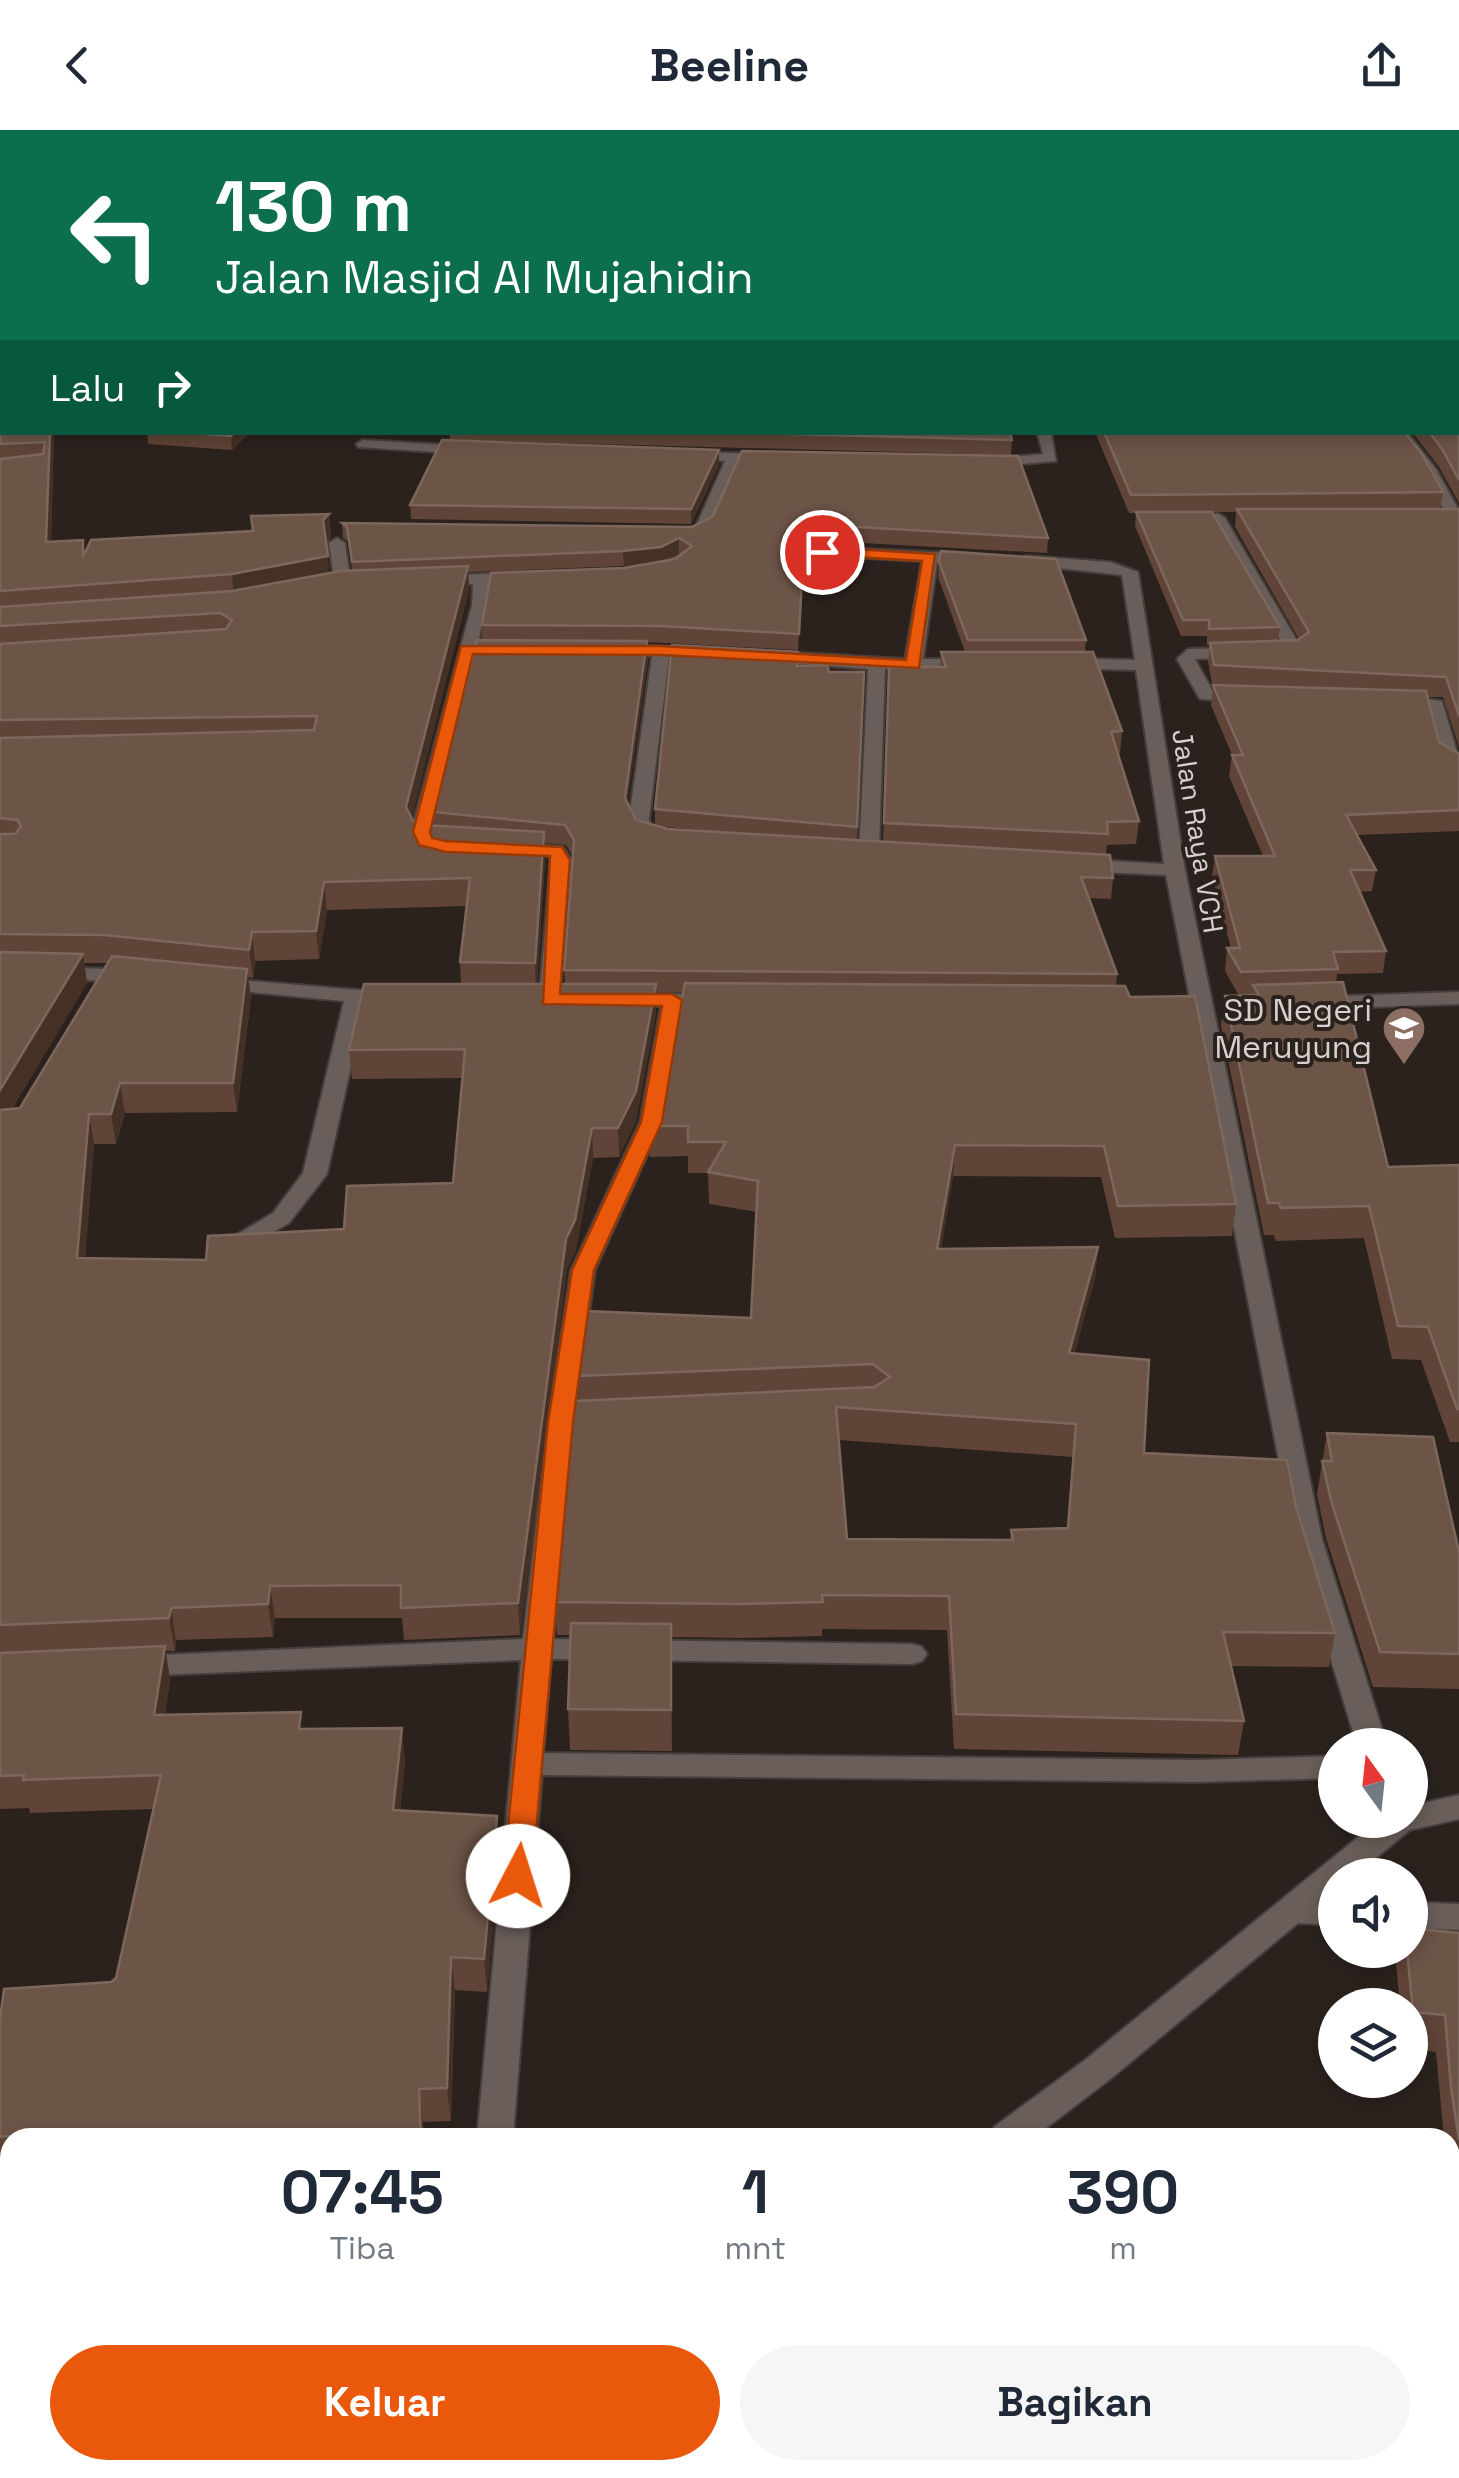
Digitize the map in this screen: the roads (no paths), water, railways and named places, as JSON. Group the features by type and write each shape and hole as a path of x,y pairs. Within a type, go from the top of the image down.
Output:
{"street":[{"path":"979,462 1052,458 1045,435"},
{"path":"1401,435 1428,469 1448,515"},
{"path":"363,444 480,451"},
{"path":"679,455 790,458"},
{"path":"673,532 702,530 734,457"},
{"path":"1218,518 1295,650 1195,652 1186,659 1206,695 1273,698"},
{"path":"337,542 334,588 362,585"},
{"path":"822,552 930,558 913,665"},
{"name":"Jalan Raya VCH","path":"930,558 1110,566 1130,572 1175,870 1229,1126 1308,1539 1367,1728"},
{"path":"422,582 535,577"},
{"path":"482,578 480,605 421,832 425,842 556,851 561,860 550,1000"},
{"path":"466,650 525,650"},
{"path":"602,650 718,653"},
{"path":"661,650 640,819 644,833 688,841"},
{"path":"738,655 876,664 1000,663"},
{"path":"1034,662 1144,664"},
{"path":"876,664 860,854 907,857"},
{"path":"1371,700 1436,706 1447,759 1459,767"},
{"path":"1060,864 1175,870"},
{"path":"0,971 108,973 356,998 409,999"},
{"path":"89,1005 108,973"},
{"path":"222,1254 281,1218 315,1174 356,998"},
{"path":"1300,1003 1459,998"},
{"path":"603,1000 731,1000"},
{"path":"496,2128 537,1649 570,1421 583,1270 652,1122 672,1000"},
{"path":"100,1668 537,1649 912,1654"},
{"path":"527,1764 1198,1771 1318,1767"},
{"path":"1428,1814 1459,1807"},
{"path":"1019,2128 1294,1910 1376,1838"},
{"path":"1294,1910 1318,1911"},
{"path":"1428,1916 1459,1917"}],"place":[{"name":"SD Negeri Meruyung","path":"1404,1066"}]}
